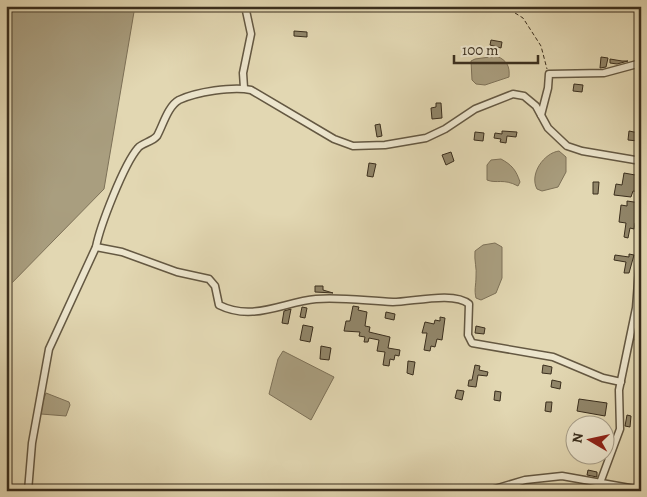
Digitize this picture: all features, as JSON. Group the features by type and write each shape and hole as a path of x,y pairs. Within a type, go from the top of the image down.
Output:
{"street":[{"path":"244,88 243,72 251,34 245,6"},
{"path":"541,115 548,88 549,74 604,73 641,64"},
{"path":"28,491 32,443 50,349 96,248 100,230 138,148 156,137 166,117 178,101 213,92 244,88 259,93 334,139 353,146 385,145 426,138 445,129 476,109 513,94 524,96 536,106 548,128 567,146 582,151 641,161"},
{"path":"597,491 620,429 621,382 636,308 641,243"},
{"path":"96,248 122,252 177,272 209,279 215,286 219,305 236,311 255,313 323,299 348,298 395,302 442,298 465,301 468,304 468,335 472,342 552,356 603,378 621,382"},
{"path":"488,491 525,480 562,476 641,490"}],"path":[{"path":"504,6 523,18 541,46 549,74"}],"shaded area":[{"path":"6,6 135,6 104,189 6,289"},
{"path":"497,56 507,64 509,77 485,85 476,84 472,80 471,61"},
{"path":"559,151 566,157 566,172 558,187 542,191 537,189 535,177 539,165 548,156"},
{"path":"501,159 515,171 520,182 518,186 508,182 487,180 487,165 491,160"},
{"path":"495,243 502,247 502,278 496,293 481,300 476,298 475,295 475,251 483,245"},
{"path":"641,301 641,342 632,339 638,302"},
{"path":"283,351 334,377 311,420 269,394 278,359"},
{"path":"46,393 69,402 70,405 66,416 41,414"}],"building":[{"path":"294,31 307,32 307,37 294,36"},
{"path":"491,40 502,42 501,48 490,45"},
{"path":"601,57 608,58 606,67 600,68"},
{"path":"610,59 628,61 617,64 610,63"},
{"path":"574,84 583,85 582,92 573,91"},
{"path":"436,103 441,103 442,118 432,119 431,108 436,107"},
{"path":"380,124 382,136 377,137 375,125"},
{"path":"502,131 517,132 516,137 507,136 506,143 500,142 501,139 494,138 495,133 502,134"},
{"path":"629,131 639,133 638,141 628,140"},
{"path":"475,132 484,133 483,141 474,140"},
{"path":"451,152 454,161 446,165 442,155"},
{"path":"369,163 376,164 373,177 367,176"},
{"path":"624,173 641,176 640,192 633,191 631,197 614,195 616,184 622,185"},
{"path":"593,182 599,182 598,194 593,194"},
{"path":"627,201 641,203 638,219 641,219 641,224 635,223 634,229 630,228 628,238 624,237 626,223 619,222 621,205 627,206"},
{"path":"629,254 634,255 629,273 624,273 626,262 614,260 615,255 629,257"},
{"path":"315,286 323,286 323,290 333,293 315,292"},
{"path":"353,306 359,307 358,310 367,312 365,326 370,327 369,332 390,337 388,348 400,350 399,356 395,355 394,360 390,359 389,366 383,365 385,352 377,351 379,340 369,338 368,342 364,342 365,337 359,336 360,332 344,331 346,321 350,321"},
{"path":"302,307 307,308 305,318 300,317"},
{"path":"291,309 288,324 282,323 284,311"},
{"path":"386,312 395,314 394,320 385,318"},
{"path":"440,317 445,318 442,340 437,339 435,347 431,346 430,351 424,350 427,333 422,333 425,322 434,324 435,320 440,321"},
{"path":"303,325 313,327 310,342 300,340"},
{"path":"476,326 485,328 484,334 475,333"},
{"path":"321,346 331,348 329,360 320,359"},
{"path":"408,361 415,362 413,375 407,373"},
{"path":"475,365 480,366 479,370 488,372 487,376 478,375 476,387 468,386 469,380 472,380"},
{"path":"543,365 552,367 551,374 542,373"},
{"path":"552,380 561,382 560,389 551,387"},
{"path":"457,390 464,391 462,400 455,398"},
{"path":"495,391 501,392 500,401 494,400"},
{"path":"579,399 607,403 605,414 577,411"},
{"path":"546,402 552,402 551,412 545,411"},
{"path":"627,415 631,416 630,427 625,426"},
{"path":"588,470 597,472 597,477 587,475"}]}
